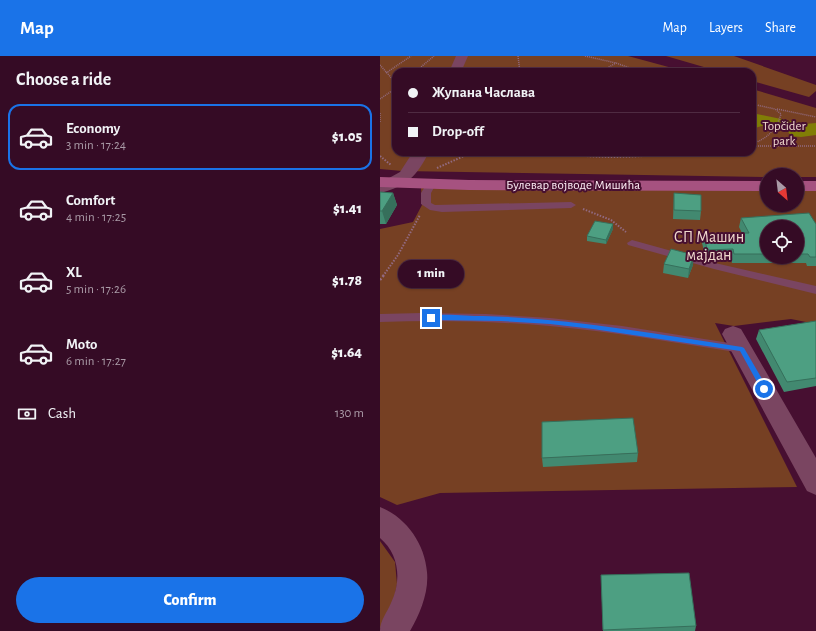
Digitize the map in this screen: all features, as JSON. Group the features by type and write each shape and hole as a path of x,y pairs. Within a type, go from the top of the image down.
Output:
{"main road":[{"name":"Булевар војводе Мишића","path":"385,184 431,177 760,186"},
{"path":"804,186 816,186"}],"street":[{"path":"457,68 462,56"},
{"path":"385,184 411,171 419,156"},
{"path":"738,341 816,483"},
{"path":"380,520 387,524 402,542 412,566 414,581 409,599 393,631"}],"lane":[{"path":"431,177 426,194 426,204 433,208 571,205"},
{"path":"632,243 714,266 816,290"},
{"path":"380,318 501,319 550,322 738,341"}],"path":[{"path":"396,68 411,56"},
{"path":"420,68 434,56"},
{"path":"518,56 520,68"},
{"path":"585,56 616,63 630,68"},
{"path":"607,68 616,63"},
{"path":"380,65 392,79"},
{"path":"386,72 392,70"},
{"path":"380,99 392,91"},
{"path":"756,105 816,117"},
{"path":"758,142 770,135 778,126 781,114 775,109"},
{"path":"380,113 380,122"},
{"path":"756,145 816,146"},
{"path":"380,156 392,165"},
{"path":"431,177 466,156"},
{"path":"578,156 592,158 628,158 649,156"},
{"path":"380,280 398,255 426,204"},
{"path":"571,205 611,220 626,231 632,243"}],"green space":[{"name":"Topčider park","path":"380,56 628,56 672,68 392,68 392,156 756,156 756,90 816,108 816,177 804,177 804,168 760,168 760,177 402,171 380,169"},
{"path":"666,56 734,56 816,85 816,91 809,97 756,82 756,68 707,68"},
{"name":"СП Машин мајдан","path":"421,188 760,190 760,212 804,212 804,190 816,190 816,324 791,319 734,326 715,323 797,487 440,493 397,505 380,497 380,229 413,222 422,205"},
{"path":"380,541 395,562 397,584 391,614 380,629"}],"shaded area":[{"path":"756,114 805,124 816,123 816,135 801,137 791,136 783,124 774,122 756,128"}],"building":[{"path":"380,192 393,193 382,211 380,211"},
{"path":"674,193 701,195 701,211 674,210"},
{"path":"809,213 816,224 816,257 810,257 808,254 804,254 804,220 760,220 760,254 734,254 733,249 707,250 704,234 749,233 741,218"},
{"path":"595,221 613,224 606,240 587,236"},
{"path":"671,249 694,255 689,269 664,264"},
{"path":"816,321 816,378 787,382 759,330"},
{"path":"633,418 638,453 542,458 542,422"},
{"path":"689,573 696,626 603,630 601,575"}],"route":[{"path":"431,318 501,319 550,322 742,349 764,389"}]}
